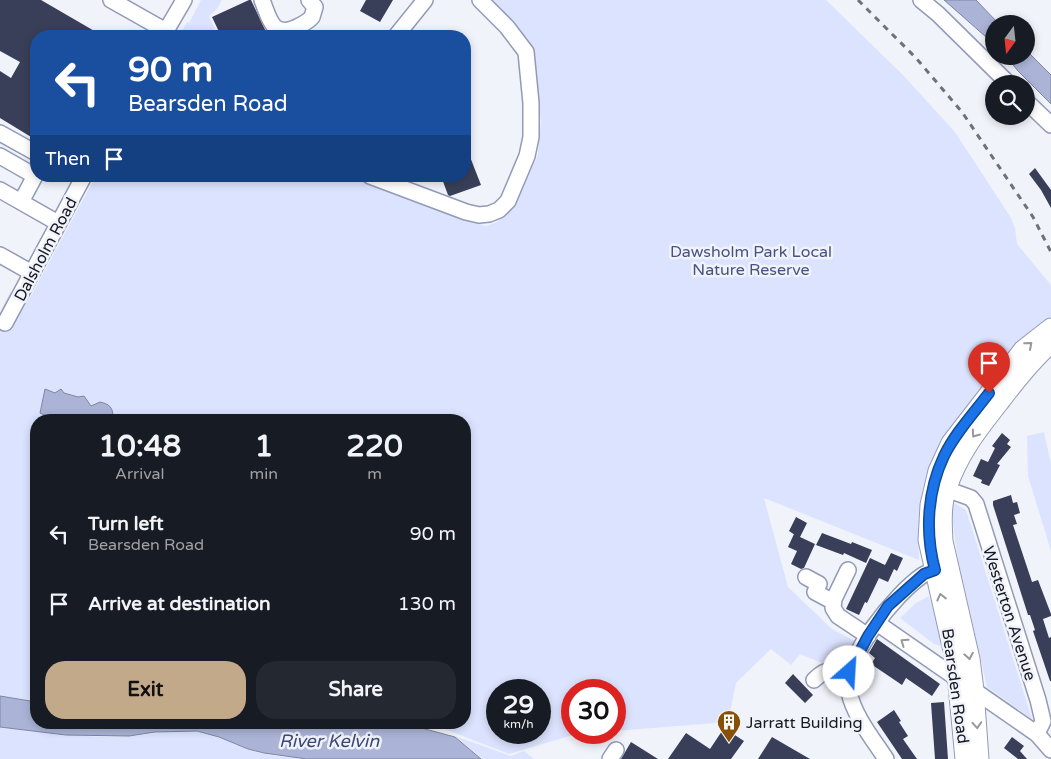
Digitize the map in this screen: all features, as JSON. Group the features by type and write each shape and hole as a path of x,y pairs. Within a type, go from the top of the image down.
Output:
{"main road":[{"name":"Bearsden Road","path":"965,759 958,679 941,569 942,526 946,489 966,446 1015,371 1023,350 1051,328"},
{"name":"Bearsden Road","path":"979,759 974,690 966,637 941,569 928,540 930,505 938,471 944,456 955,438 1015,371 1036,357 1051,343"}],"street":[{"path":"111,0 159,30"},
{"path":"167,30 184,0"},
{"path":"262,0 274,27 278,30"},
{"path":"306,30 314,14 314,4 309,0"},
{"path":"401,30 426,0"},
{"path":"402,183 466,212 479,215 490,214 499,210 508,201 513,192 530,147 531,137 531,103 526,52 506,27 480,0"},
{"path":"922,0 1000,75"},
{"path":"1035,109 1051,124"},
{"path":"0,133 30,150"},
{"path":"0,156 30,172"},
{"path":"22,202 32,182"},
{"name":"Dalsholm Road","path":"5,323 81,182"},
{"path":"0,190 58,223"},
{"path":"0,254 32,273"},
{"name":"Westerton Avenue","path":"946,489 971,498 976,504 1038,700 1043,721 1037,734"},
{"path":"886,759 857,712 849,692 848,678 852,664 888,606 924,574 941,569"},
{"path":"848,570 834,599 833,608 838,616 873,629 958,679 1037,734 1051,750"},
{"path":"806,577 819,584 815,592 834,599"},
{"path":"814,680 822,672 832,670 848,678"}],"green space":[{"path":"201,0 222,0 217,9 209,16 215,30 182,30 187,22 189,23"},
{"name":"Dawsholm Park Local Nature Reserve","path":"488,0 826,0 903,75 955,132 1011,218 1015,228 1017,244 1051,285 1051,317 1029,332 1002,361 955,424 935,457 925,481 919,510 919,560 764,498 788,587 832,629 855,641 840,683 827,665 800,654 791,665 771,649 736,683 728,722 626,730 626,679 561,679 561,738 551,741 551,679 486,679 486,744 542,744 509,754 444,729 471,729 471,414 30,414 30,701 0,696 0,313 10,292 27,303 93,182 368,182 447,214 486,226 497,222 518,198 538,155 541,121 532,72"},
{"path":"1044,432 1051,464 1051,551 1028,476 1027,436"},
{"path":"954,503 966,510 1032,719 987,687 958,559 952,517"},
{"path":"929,596 944,647 934,644 900,618 916,603"},
{"path":"0,727 97,737 197,731 262,753 307,759 0,759"},
{"path":"455,736 511,756 524,751 534,759 482,759"}],"water":[{"path":"944,0 976,0 990,15 985,15 985,36"},
{"path":"1035,59 1051,75 1051,104 1035,88 1035,75 1022,75 1013,65 1035,65"},
{"path":"45,389 55,393 61,389 64,393 78,397 84,396 91,406 100,402 106,404 110,406 113,414 42,414 40,413"},
{"name":"River Kelvin","path":"0,696 30,701 30,729 425,729 455,737 481,759 307,759 248,749 219,737 197,731 155,732 129,736 66,735 0,727"}],"building":[{"path":"0,0 41,0 93,30 30,30 30,136 0,118 0,71 11,78 20,62 0,51"},
{"path":"251,0 265,30 218,30 212,17"},
{"path":"366,0 393,0 380,22 360,11"},
{"path":"471,159 481,185 450,196 443,182 471,182"},
{"path":"1035,168 1051,190 1051,208 1029,174"},
{"path":"1002,433 1010,440 1007,444 1011,447 997,464 1000,465 989,486 981,483 982,480 973,476 981,459 988,462 995,448 992,446"},
{"path":"1011,495 1013,503 1017,502 1020,513 1014,515 1017,524 1013,525 1032,582 1038,580 1051,614 1051,616 1043,619 1049,638 1051,637 1051,681 993,505 993,501"},
{"path":"796,517 807,523 800,537 815,544 804,568 801,569 791,564 797,551 788,547 794,534 789,531"},
{"path":"822,533 872,550 866,563 844,553 843,555 816,545"},
{"path":"891,553 903,558 897,571 894,569 888,582 879,578 859,615 846,609 870,558 885,565"},
{"path":"877,639 940,684 932,696 906,678 902,685 871,664 875,658 869,653"},
{"path":"793,674 813,695 805,703 785,683"},
{"path":"944,702 948,759 935,759 931,703"},
{"path":"894,710 908,736 903,739 917,759 902,759 877,722"},
{"name":"Jarratt Building","path":"724,728 744,741 731,759 668,759 686,733 710,749"},
{"path":"772,737 810,759 758,759"},
{"path":"1012,737 1024,746 1020,751 1027,759 1018,759 1004,748"},
{"path":"631,742 658,759 621,759"}],"railway":[{"path":"858,0 916,58 962,112 1033,217 1051,252"}],"place":[{"name":"Jarratt Building","path":"729,743"}],"route":[{"path":"849,672 868,636 888,606 924,574 935,570 928,540 928,524 930,505 938,471 951,443 989,393"}]}
